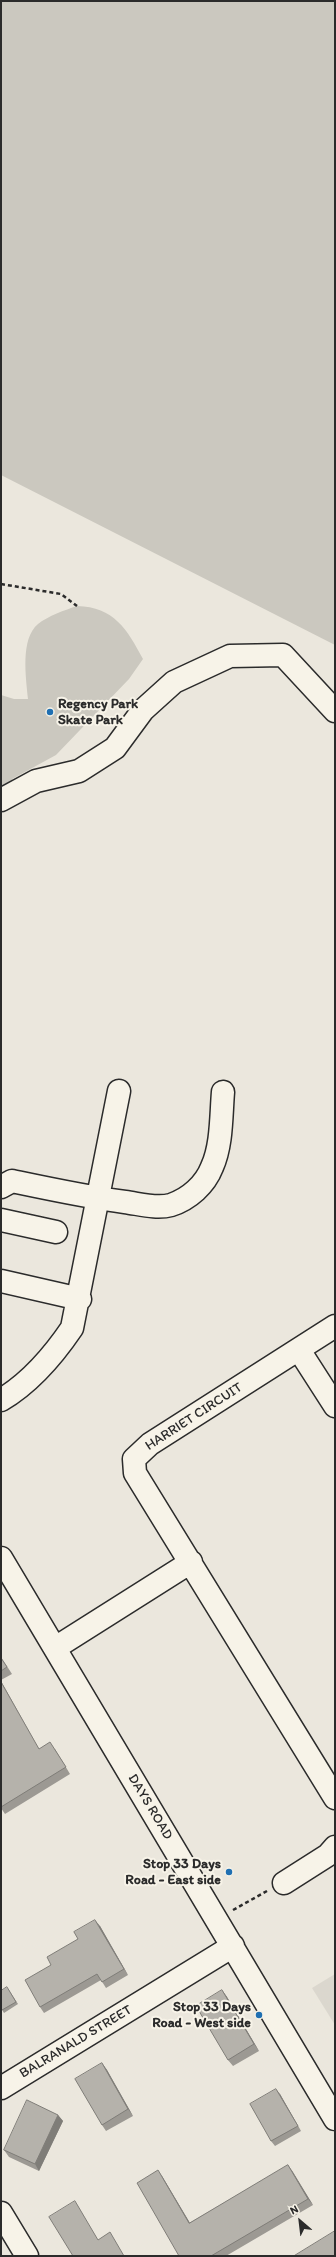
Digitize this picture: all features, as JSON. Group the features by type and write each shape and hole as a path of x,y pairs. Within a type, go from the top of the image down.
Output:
{"street":[{"path":"1,800 36,781 79,770 115,748 143,710 174,682 230,656 283,655 335,711"},
{"path":"1,1400 26,1382 56,1351 72,1328 80,1299 119,1091"},
{"path":"1,1187 12,1181 99,1199 157,1207 171,1205 185,1198 199,1188 213,1166 218,1144 223,1092"},
{"path":"1,1220 56,1232"},
{"path":"1,1281 80,1299"},
{"name":"HARRIET CIRCUIT","path":"335,1326 150,1444 134,1459 135,1473 335,1798"},
{"path":"299,1350 335,1406"},
{"name":"DAYS ROAD","path":"1,1558 335,2119"},
{"path":"55,1648 191,1562"},
{"path":"284,1882 328,1855 335,1847"},
{"name":"BALRANALD STREET","path":"1,2088 233,1946"},
{"path":"1,2213 27,2256"}],"path":[{"path":"1,584 61,594 77,606"},
{"path":"217,1919 284,1882"}],"shaded area":[{"path":"1,1 335,1 335,645 1,475"},
{"name":"Regency Park Skate Park","path":"77,606 101,610 110,615 125,629 143,659 129,679 56,755 12,779 14,793 1,799 1,695 14,699 28,699 26,681 26,649 32,631 38,624 47,618"},
{"path":"335,1974 335,2025 312,1988"}],"building":[{"path":"1,1658 7,1667 1,1671"},
{"path":"1,1682 39,1749 50,1742 66,1767 1,1807 2,1772"},
{"path":"95,1920 124,1969 102,1982 97,1974 40,2007 25,1980 51,1965 47,1957 78,1939 74,1932"},
{"path":"7,1987 16,2002 2,2010 1,1991"},
{"path":"222,1990 254,2044 228,2060 196,2006"},
{"path":"102,2063 128,2109 102,2125 75,2079"},
{"path":"276,2089 298,2126 271,2141 250,2104"},
{"path":"27,2100 58,2115 35,2164 4,2150"},
{"path":"288,2165 308,2199 211,2256 179,2256 137,2183 158,2170 189,2223"},
{"path":"75,2201 98,2240 110,2232 124,2256 73,2256 49,2217"},
{"path":"335,2231 335,2256 294,2256"}],"place":[{"name":"Regency Park Skate Park","path":"50,712"},
{"name":"Stop 33 Days Road - East side","path":"229,1872"},
{"name":"Stop 33 Days Road - West side","path":"259,2015"}]}
